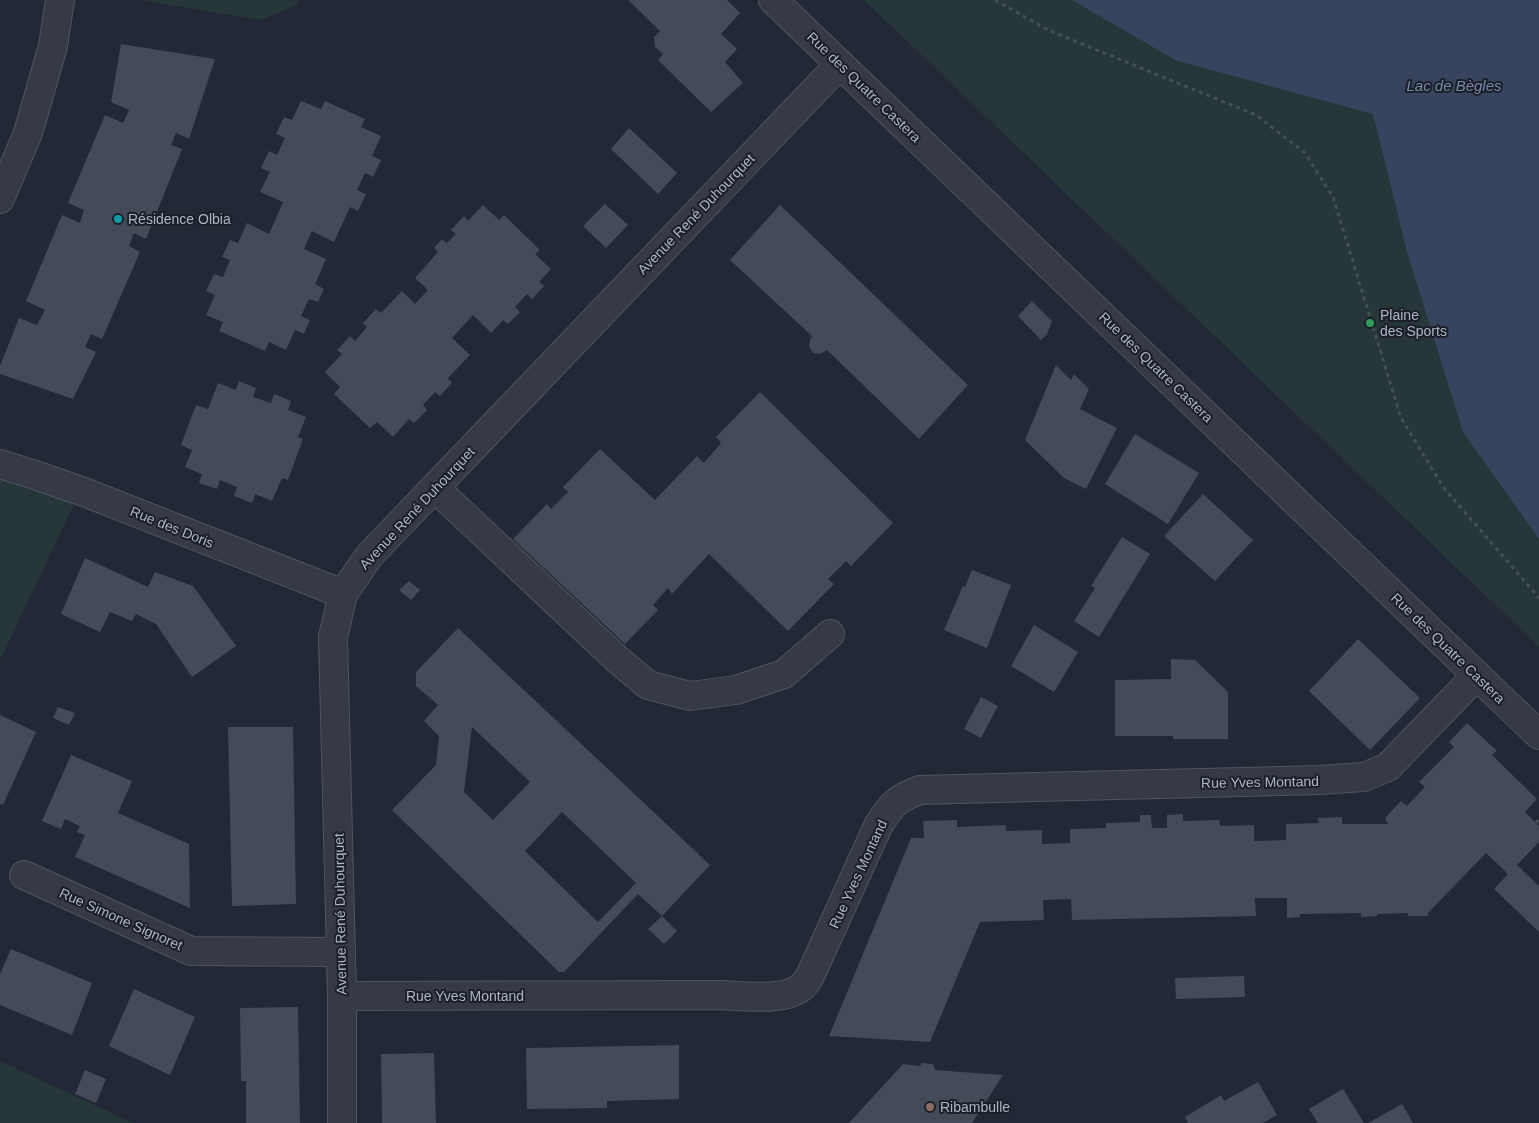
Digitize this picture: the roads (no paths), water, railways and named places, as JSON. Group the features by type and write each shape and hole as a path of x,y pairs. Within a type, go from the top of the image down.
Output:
{"street":[{"path":"0,199 28,133 52,46 60,0"},
{"name":"Rue des Quatre Castera","path":"773,0 1539,735"},
{"name":"Avenue René Duhourquet","path":"342,1123 342,996 333,637 343,594 369,556 840,64"},
{"name":"Rue des Doris","path":"0,464 84,492 343,594"},
{"path":"434,488 603,646 648,685 690,696 736,690 784,674 830,634"},
{"name":"Rue Yves Montand","path":"342,996 721,995 764,997 790,994 804,985 816,965 878,826 890,807 905,795 920,790 1320,780 1364,777 1388,767 1477,675"},
{"name":"Rue Simone Signoret","path":"24,875 191,951 341,952"}],"water":[{"name":"Lac de Bègles","path":"1072,0 1539,0 1539,539 1463,432 1407,252 1373,114 1175,60"}],"place":[{"name":"Résidence Olbia","path":"118,219"},
{"name":"Plaine des Sports","path":"1370,323"},
{"name":"Ribambulle","path":"930,1107"}]}
